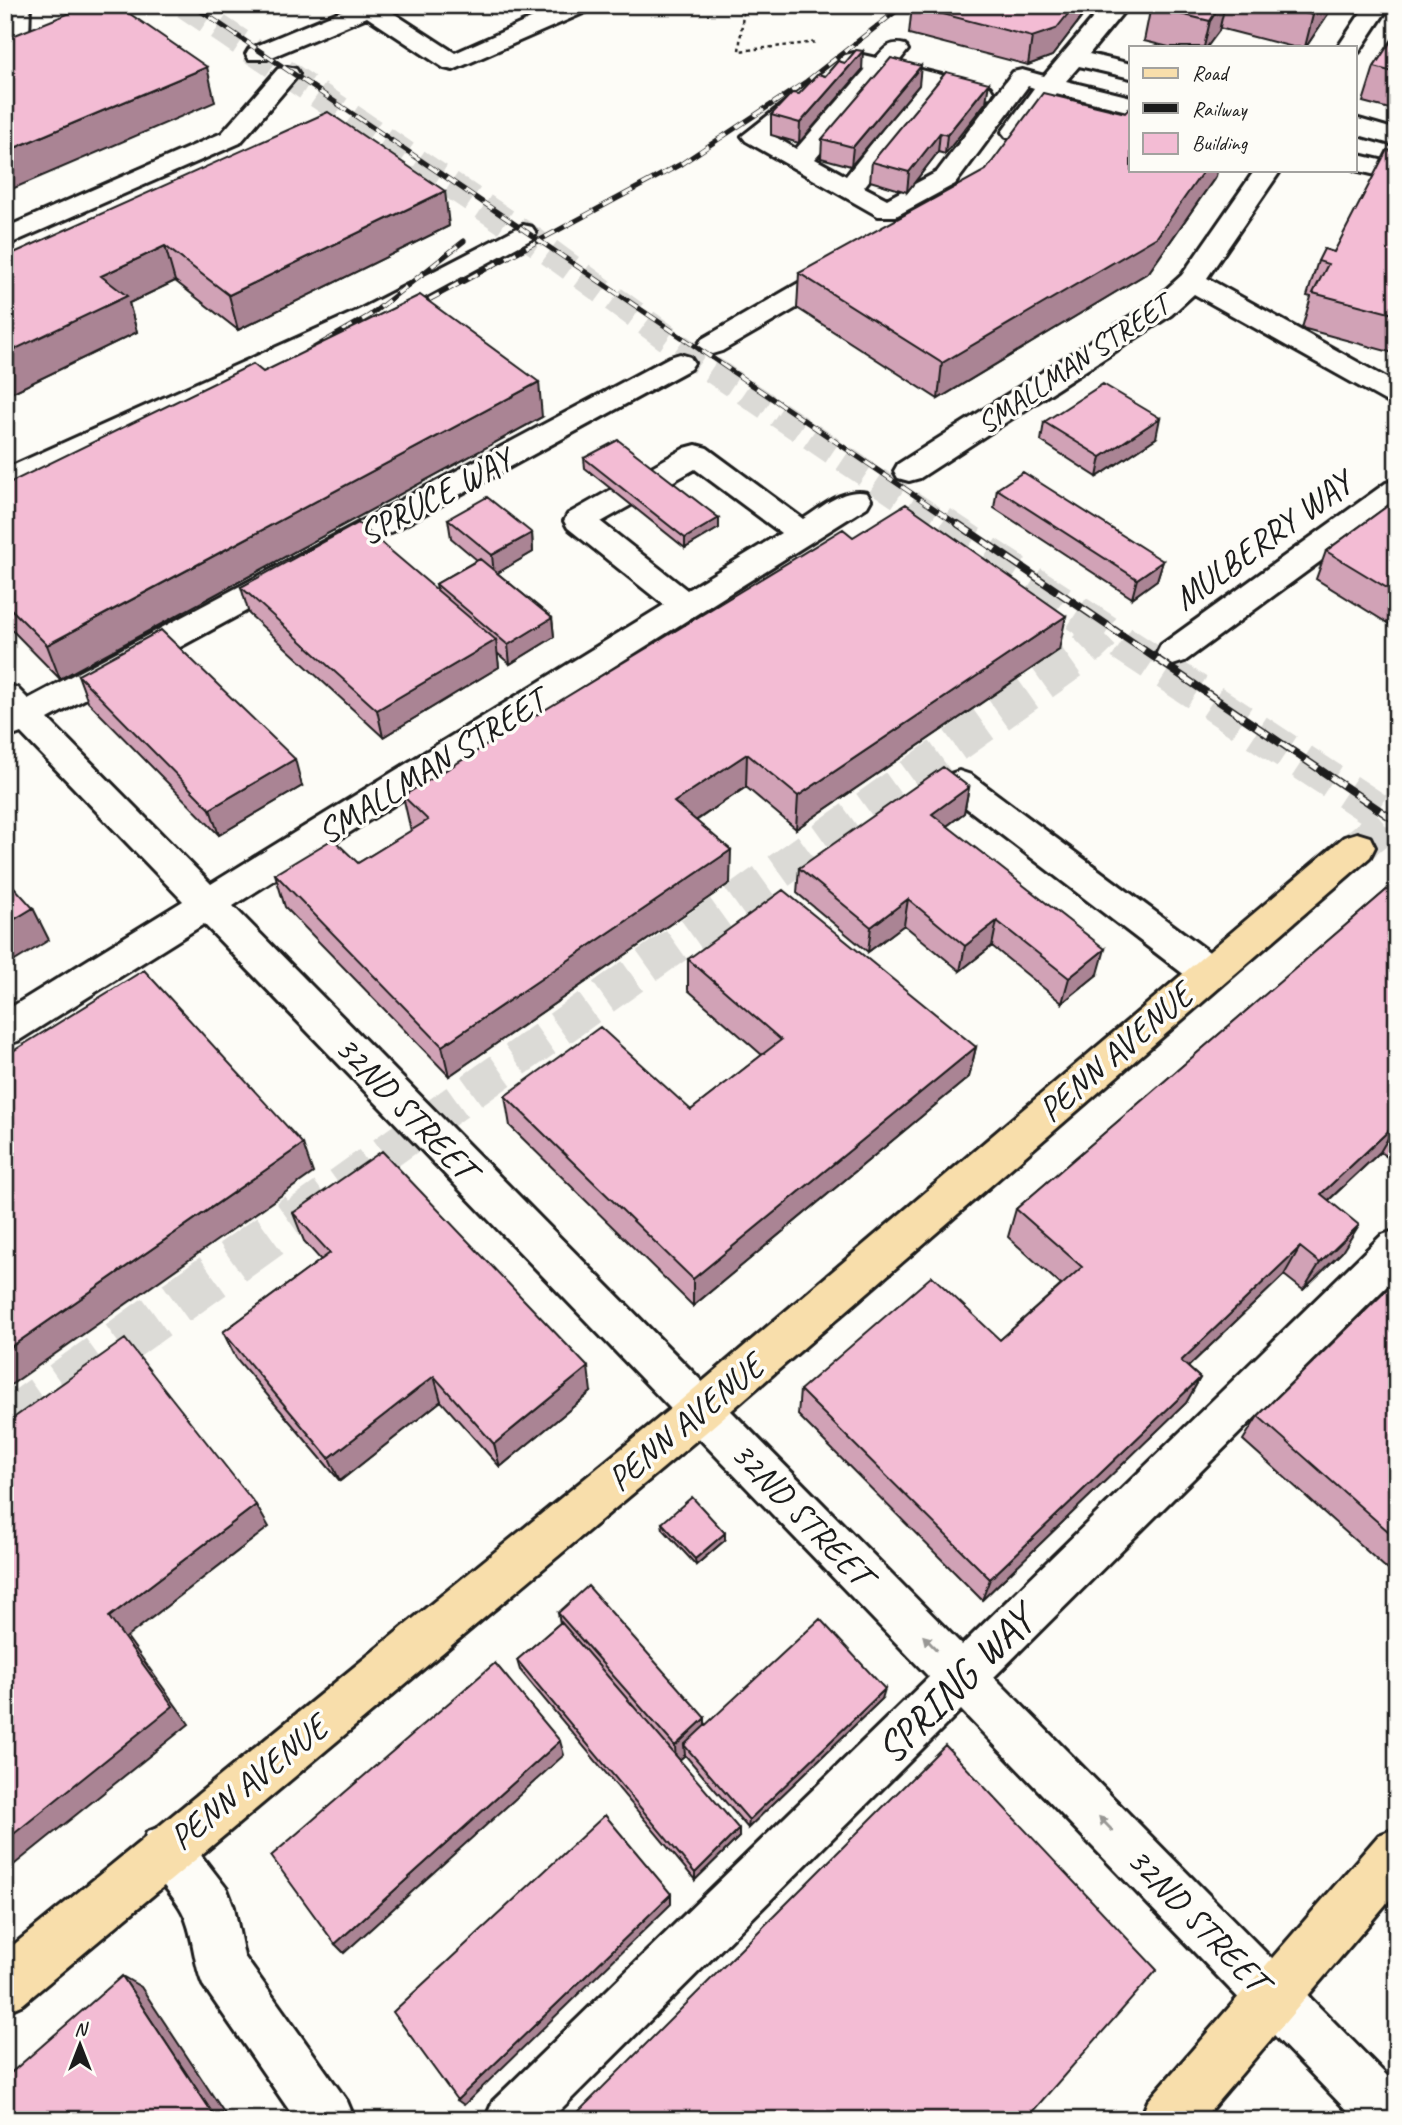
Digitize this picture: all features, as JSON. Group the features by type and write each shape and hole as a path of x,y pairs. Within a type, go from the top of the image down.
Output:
{"main road":[{"name":"PENN AVENUE","path":"5,1986 164,1850 702,1410 1208,971 1357,847"},
{"path":"1167,2120 1397,1853"}],"street":[{"path":"5,49 17,38 18,5"},
{"path":"258,54 369,8 453,63 582,5"},
{"path":"1001,151 1050,85 1117,5"},
{"path":"1355,40 1378,5"},
{"path":"1355,40 1387,40"},
{"path":"924,52 889,53 854,60 755,136 887,210 946,178 1010,74 1129,105"},
{"path":"889,53 935,80 981,92"},
{"path":"799,161 889,53"},
{"path":"1073,57 1129,71"},
{"path":"5,238 231,138 288,74"},
{"path":"849,189 935,80"},
{"path":"1356,127 1391,136"},
{"path":"1356,162 1397,172"},
{"name":"SMALLMAN STREET","path":"909,471 1161,309 1192,281 1267,172"},
{"path":"5,481 369,316 523,233"},
{"path":"712,345 864,257"},
{"path":"1192,281 1397,396"},
{"name":"SPRUCE WAY","path":"12,713 680,363"},
{"path":"687,606 579,521 696,455 802,533"},
{"name":"MULBERRY WAY","path":"1173,653 1397,491"},
{"name":"SMALLMAN STREET","path":"5,1030 208,906 856,499"},
{"name":"32ND STREET","path":"12,713 208,906 1393,2120"},
{"path":"959,784 1208,971"},
{"name":"SPRING WAY","path":"512,2120 1397,1248"},
{"path":"164,1850 209,1908 221,1967 328,2120"}],"path":[{"path":"744,5 739,51 814,42 889,53"}],"building":[{"path":"90,5 117,5 207,67 5,152 5,39"},
{"path":"913,5 1075,5 1056,29 1032,37"},
{"path":"1220,5 1210,21 1151,7"},
{"path":"1273,5 1320,5 1313,15"},
{"path":"1397,32 1397,73 1374,67"},
{"path":"856,50 863,51 800,123 771,115 792,93 799,94 818,74 825,76 838,61 845,63"},
{"path":"891,58 921,66 853,147 822,139"},
{"path":"946,72 989,83 947,135 940,133 909,172 872,162"},
{"path":"1043,93 1125,113 1129,108 1129,172 1203,172 1157,237 942,363 799,273 986,170"},
{"path":"328,112 445,191 229,295 165,246 101,276 127,296 5,354 5,257"},
{"path":"1387,150 1397,152 1397,315 1313,293 1328,264 1318,261 1324,249 1334,252"},
{"path":"420,295 539,382 47,645 5,603 5,485 253,364 263,372"},
{"path":"1103,384 1160,418 1101,457 1044,422"},
{"path":"618,440 719,518 685,538 584,458"},
{"path":"1023,472 1163,561 1137,579 997,489"},
{"path":"487,497 532,533 492,555 448,519"},
{"path":"1397,499 1397,594 1326,551"},
{"path":"906,504 1066,616 798,796 747,754 674,802 731,850 442,1046 275,874 333,839 358,863 428,820 403,796 843,529 853,537"},
{"path":"358,523 496,640 377,710 241,587"},
{"path":"480,559 552,618 508,645 436,584"},
{"path":"161,630 295,759 210,809 78,675"},
{"path":"943,767 969,787 932,814 1105,949 1069,978 997,921 965,946 908,899 871,927 799,868"},
{"path":"5,877 33,908 5,925"},
{"path":"1397,881 1397,1123 1321,1194 1359,1225 1320,1263 1300,1247 1181,1361 1200,1378 990,1579 800,1390 932,1276 1000,1340 1082,1267 1016,1209"},
{"path":"783,890 976,1047 693,1279 505,1096 600,1027 691,1110 781,1040 688,959"},
{"path":"144,970 303,1144 5,1351 5,1056"},
{"path":"382,1151 588,1367 494,1444 434,1376 329,1458 223,1332 330,1253 293,1213"},
{"path":"1397,1280 1397,1539 1258,1416"},
{"path":"125,1339 256,1505 109,1617 173,1706 5,1841 5,1424"},
{"path":"692,1497 725,1533 695,1559 662,1523"},
{"path":"588,1586 705,1718 675,1746 558,1613"},
{"path":"820,1619 885,1689 749,1820 684,1745"},
{"path":"561,1622 739,1829 695,1873 517,1660"},
{"path":"495,1663 560,1741 335,1944 271,1856"},
{"path":"945,1745 1157,1970 1025,2120 582,2120 577,2113"},
{"path":"605,1815 671,1894 457,2100 393,2012"},
{"path":"122,1976 217,2120 5,2120 5,2078"}],"tunnel":[{"path":"185,5 534,241 692,356 942,525"},
{"path":"942,525 1397,824"},
{"path":"296,1217 1078,657 1103,633"},
{"path":"1357,847 1397,815"},
{"path":"5,1425 298,1215"}],"railway":[{"path":"192,5 539,240"},
{"path":"539,240 681,164 807,81 904,5"},
{"path":"410,310 539,240"},
{"path":"539,240 960,526"},
{"path":"305,353 369,316 464,241"},
{"path":"958,524 1397,822"}]}
